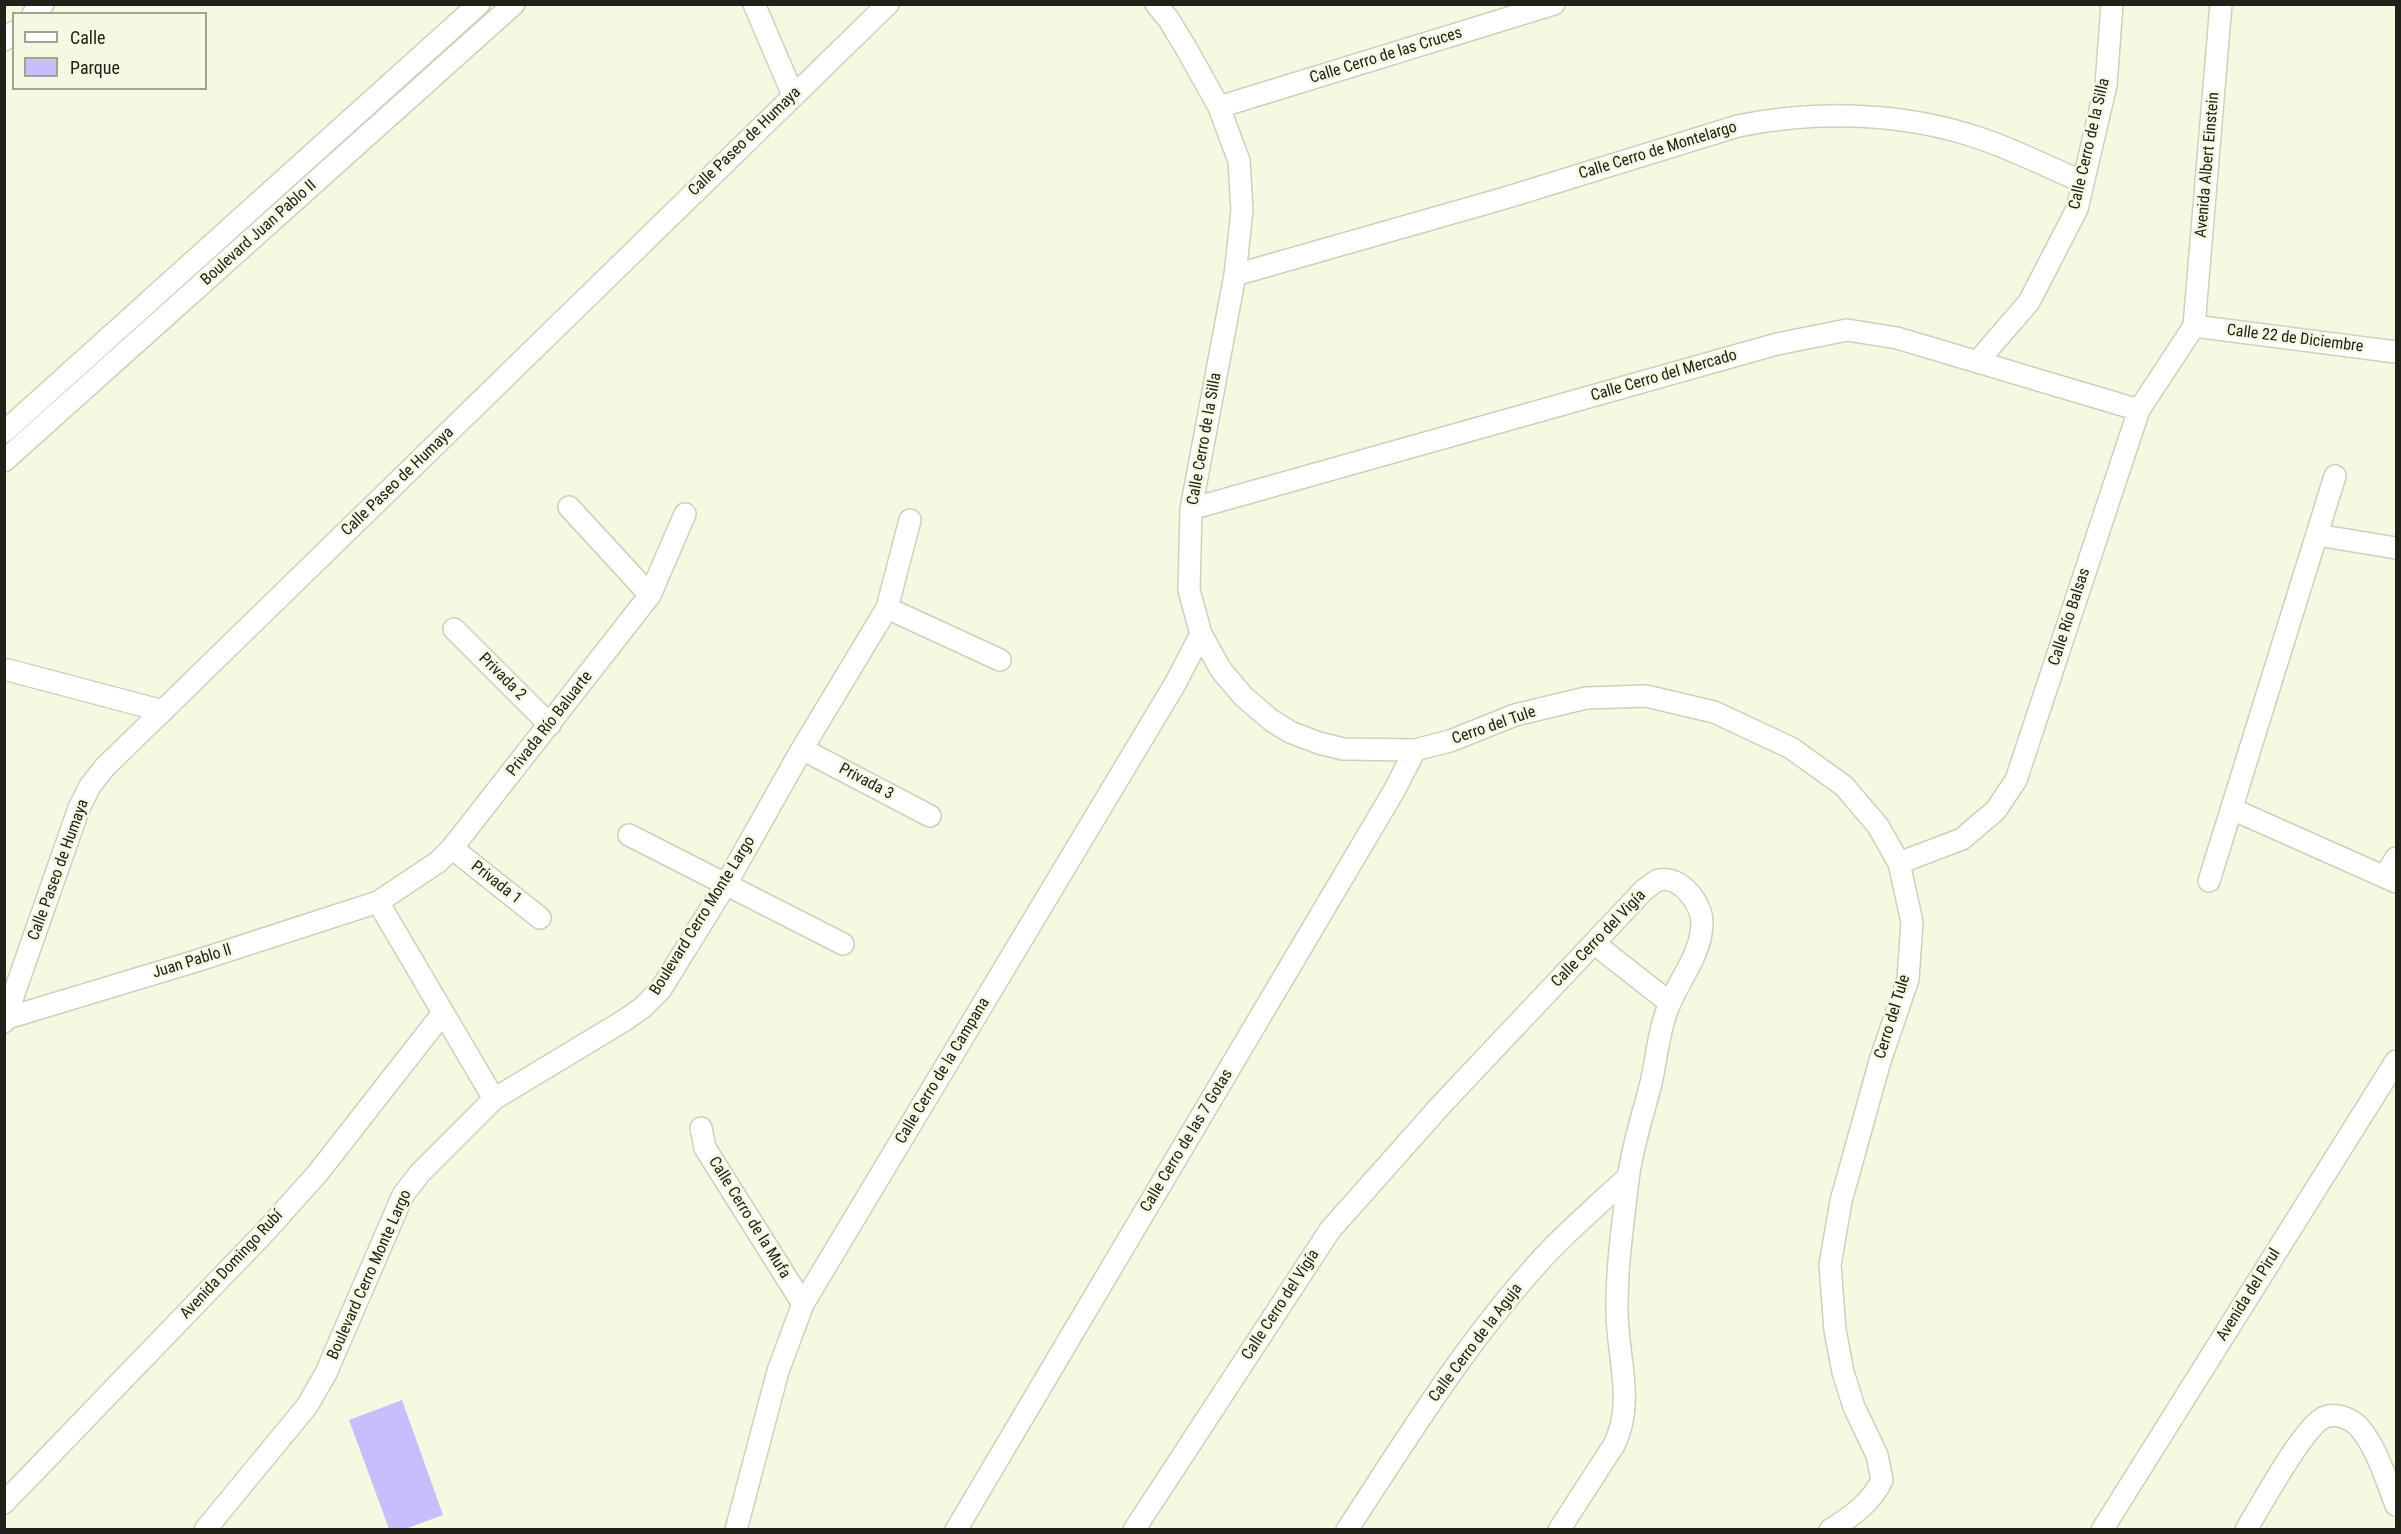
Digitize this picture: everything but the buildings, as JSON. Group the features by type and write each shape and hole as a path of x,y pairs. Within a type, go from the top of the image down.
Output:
{"street":[{"name":"Boulevard Juan Pablo II","path":"4,432 479,4"},
{"name":"Boulevard Juan Pablo II","path":"4,461 514,4"},
{"path":"754,4 793,95"},
{"name":"Calle Paseo de Humaya","path":"5,1020 79,808 90,786 105,767 888,4"},
{"name":"Calle Cerro de la Silla","path":"1156,4 1169,20 1219,107 1239,161 1242,210 1235,275 1191,509 1189,590 1201,634 1221,670 1243,696 1271,720 1290,732 1343,749 1415,750"},
{"name":"Calle Cerro de las Cruces","path":"1219,107 1554,4"},
{"name":"Calle Cerro de la Silla","path":"1978,361 2029,302 2077,209 2106,85 2112,4"},
{"name":"Avenida Albert Einstein","path":"2194,326 2221,4"},
{"name":"Calle Cerro de Montelargo","path":"1235,275 1505,198 1738,126 1772,120 1850,116 1940,127 1983,139 2083,182"},
{"name":"Calle 22 de Diciembre","path":"2194,326 2397,352"},
{"name":"Calle Río Balsas","path":"1899,863 1962,839 1996,810 2016,780 2139,410 2194,326"},
{"name":"Calle Cerro del Mercado","path":"1191,509 1777,344 1847,330 1897,338 2139,410"},
{"path":"2209,881 2335,476"},
{"path":"569,507 650,595"},
{"name":"Privada Río Baluarte","path":"378,902 438,862 452,848 550,725 650,595 685,514"},
{"name":"Boulevard Cerro Monte Largo","path":"205,1530 307,1406 326,1373 403,1195 420,1173 495,1099 642,1008 661,989 726,884 802,749 887,608 910,520"},
{"path":"2317,535 2397,548"},
{"path":"887,608 1000,660"},
{"name":"Privada 2","path":"454,630 550,725"},
{"name":"Calle Cerro de la Campana","path":"736,1530 778,1371 803,1304 1175,684 1201,634"},
{"path":"8,670 163,711"},
{"name":"Cerro del Tule","path":"1415,750 1450,741 1515,715 1586,698 1646,696 1714,712 1791,748 1844,786 1878,826 1899,863 1912,922 1908,979 1880,1060 1841,1201 1830,1265 1835,1330 1844,1372 1854,1407 1882,1469 1882,1480 1874,1495 1851,1517 1830,1530"},
{"name":"Privada 3","path":"802,749 930,816"},
{"name":"Calle Cerro de las 7 Gotas","path":"956,1530 1394,791 1415,750"},
{"path":"2232,808 2391,879 2397,858"},
{"path":"629,835 843,944"},
{"name":"Privada 1","path":"452,848 540,918"},
{"name":"Calle Cerro del Vigía","path":"1134,1530 1329,1230 1442,1104 1644,890 1659,880 1671,881 1688,891 1698,906 1703,923 1687,974 1670,1003 1660,1036 1628,1177 1617,1308 1625,1412 1621,1430 1614,1445 1559,1530"},
{"path":"378,902 495,1099"},
{"name":"Juan Pablo ll","path":"5,1020 378,902"},
{"path":"1594,944 1670,1003"},
{"name":"Avenida Domingo Rubí","path":"4,1503 318,1174 443,1013"},
{"name":"Avenida del Pirul","path":"2102,1530 2397,1061"},
{"name":"Calle Cerro de la Mufa","path":"701,1128 705,1148 803,1304"},
{"name":"Calle Cerro de la Aguja","path":"1347,1530 1445,1380 1508,1299 1540,1260 1628,1177"},
{"path":"2246,1530 2308,1430 2324,1418 2340,1415 2357,1425 2369,1441 2397,1505"}],"green space":[{"path":"402,1400 443,1515 405,1529 389,1529 349,1420"}]}
